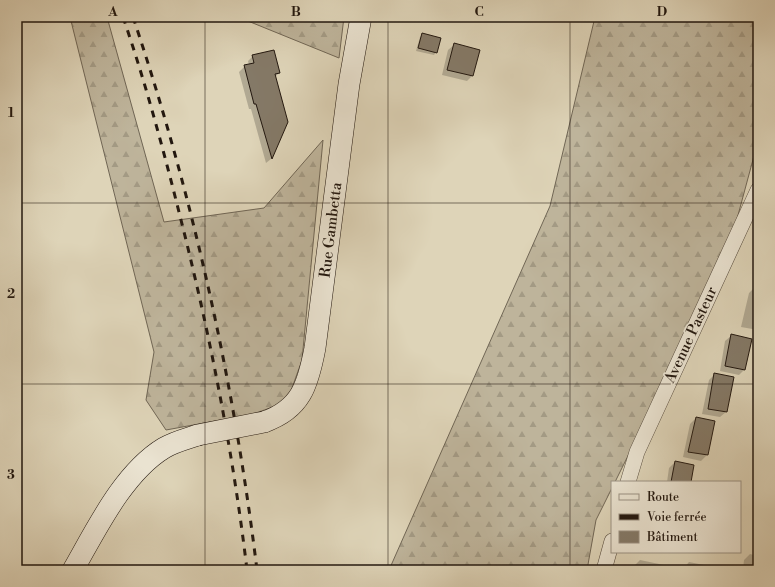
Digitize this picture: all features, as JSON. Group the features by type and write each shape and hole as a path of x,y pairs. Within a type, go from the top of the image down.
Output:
{"street":[{"name":"Rue Gambetta","path":"73,570 107,510 122,488 150,458 177,441 277,418 288,411 303,391 311,370 315,348 349,84 361,17"},
{"name":"Avenue Pasteur","path":"628,481 637,452 758,190"},
{"path":"604,570 611,545"}],"green space":[{"path":"70,17 107,17 164,222 264,208 323,140 302,360 287,402 253,414 166,430 146,400 154,352"},
{"path":"238,17 344,17 339,58"},
{"path":"595,17 758,17 758,141 727,256 615,481 611,481 611,490 596,520 587,570 389,570 550,206"}],"building":[{"path":"422,33 441,38 437,53 418,48"},
{"path":"454,43 480,50 473,76 447,70"},
{"path":"274,50 280,73 275,74 288,122 272,159 256,104 254,104 244,65 254,63 252,55"},
{"path":"731,334 752,339 745,370 725,366"},
{"path":"714,373 734,377 727,412 708,409"},
{"path":"696,417 715,421 708,455 688,452"},
{"path":"675,461 694,465 691,481 671,481"}],"railway":[{"path":"123,17 147,93 161,144 202,307 228,438 247,570"},
{"path":"133,17 155,84 174,152 193,221 209,290 236,429 248,500 257,570"}]}
